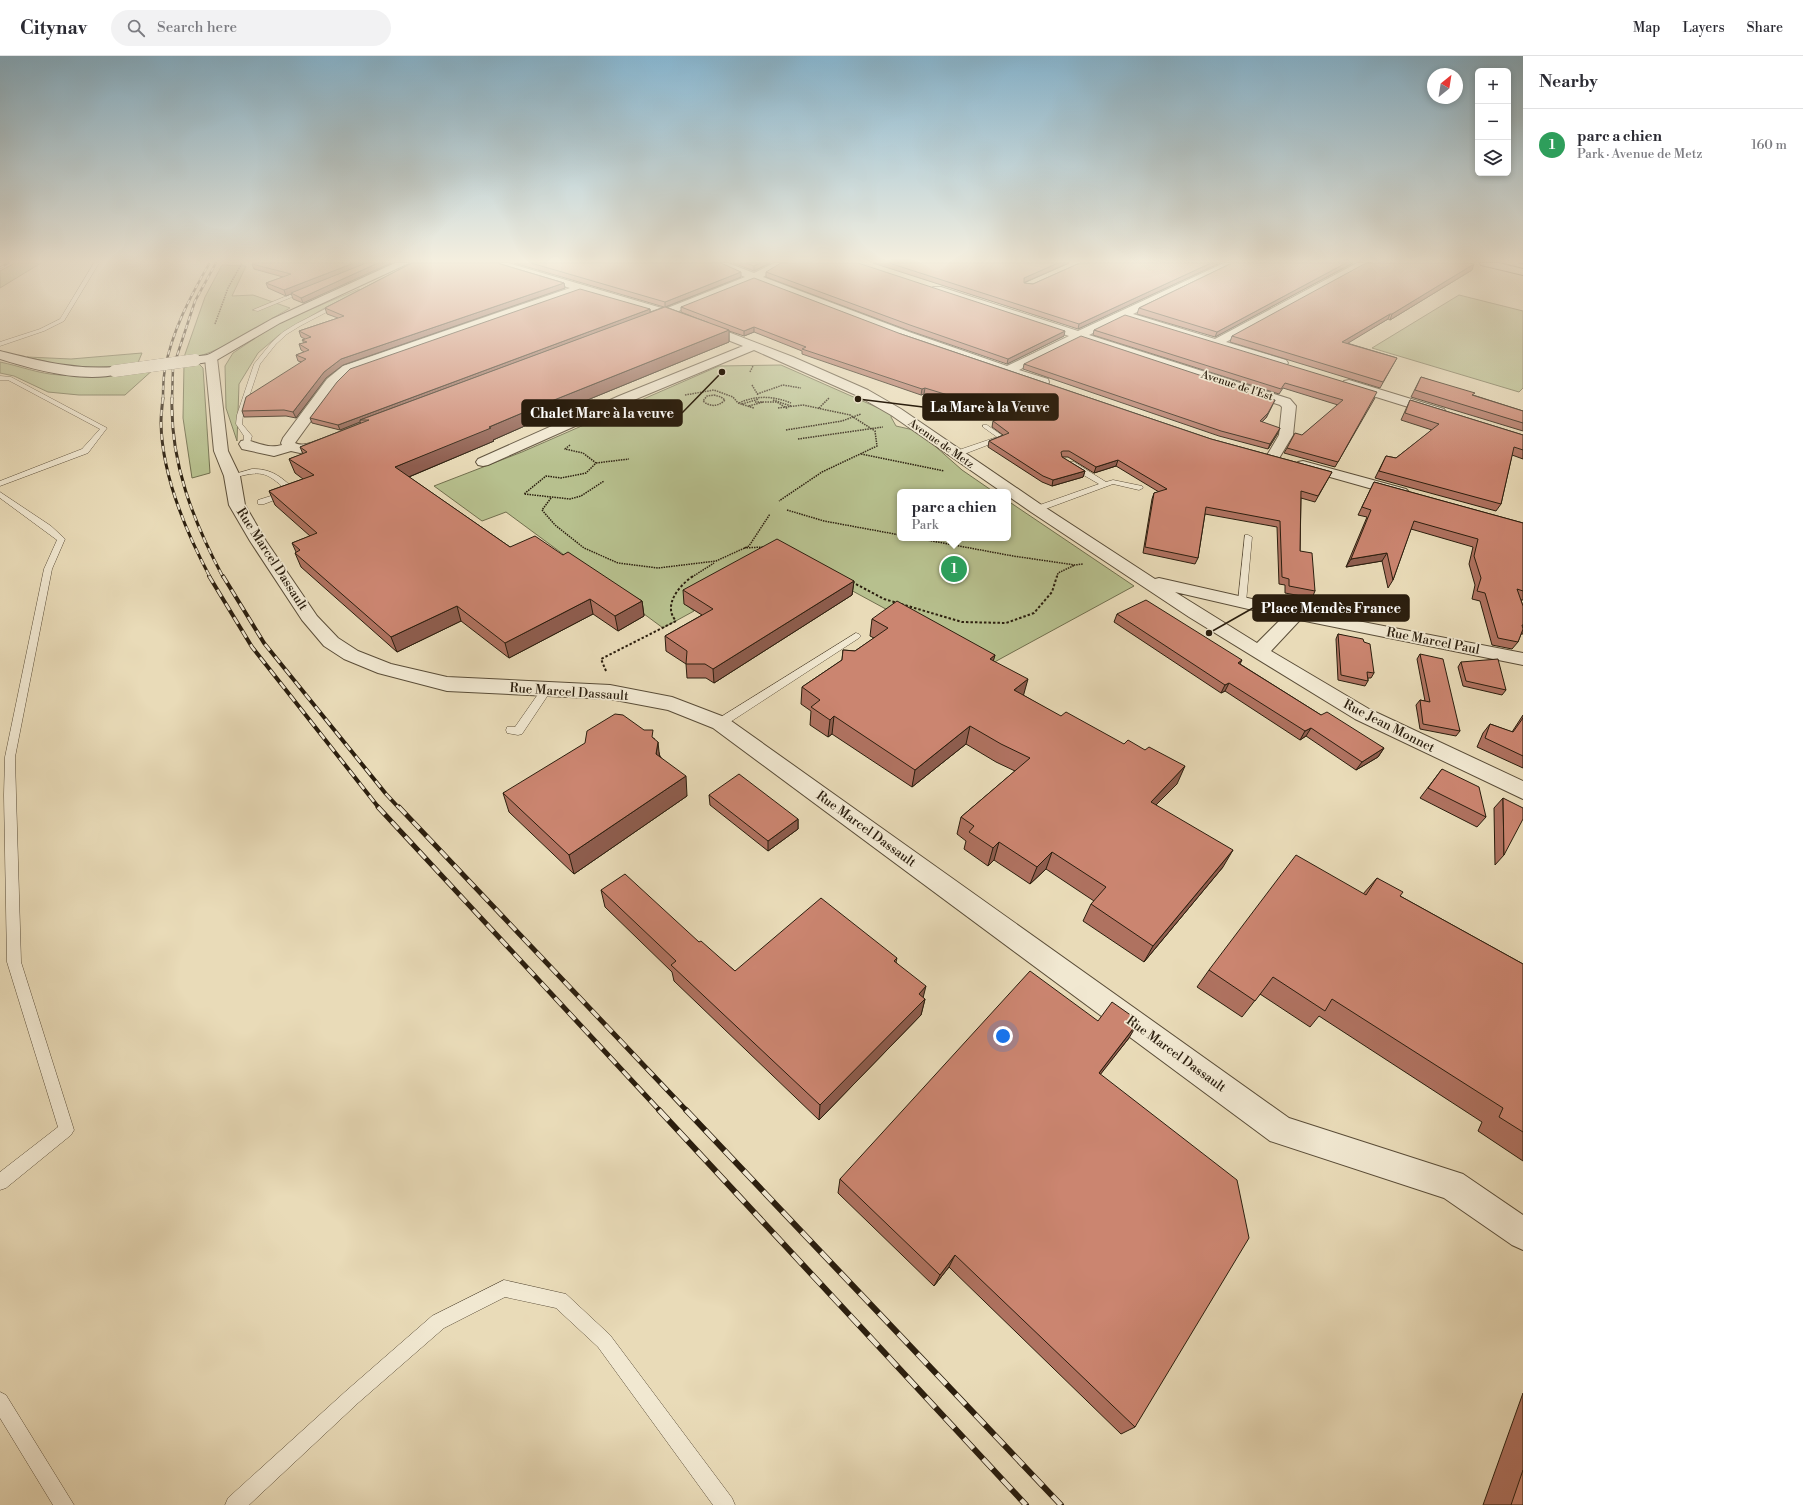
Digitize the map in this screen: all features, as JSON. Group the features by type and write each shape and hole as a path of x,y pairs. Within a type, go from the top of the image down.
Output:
{"street":[{"path":"0,355 34,366 67,371 116,371 211,358 259,331"},
{"path":"291,447 288,443 290,438 332,382 347,369 458,331"},
{"name":"Avenue de Metz","path":"714,331 754,346 863,393 914,425 1007,489"},
{"path":"894,331 1052,385"},
{"name":"Avenue de l'Est","path":"1065,331 1285,402 1289,406 1286,435 1273,457"},
{"path":"1008,370 1088,331"},
{"path":"1176,331 1291,366"},
{"path":"1216,343 1239,331"},
{"path":"483,462 624,400 754,346"},
{"name":"Rue Marcel Dassault","path":"211,358 221,451 232,476 237,505 258,541 311,620 331,642 351,655 385,669 447,684 610,692 672,704 720,723 1281,1130 1452,1185 1523,1234"},
{"path":"1336,380 1448,415"},
{"path":"246,444 247,446 256,449 274,452 291,447 300,449 310,447 342,436"},
{"path":"1258,453 1417,496"},
{"name":"Avenue de Metz","path":"1011,492 1144,579"},
{"name":"Rue Marcel Paul","path":"1144,579 1296,614 1523,659"},
{"name":"Rue Jean Monnet","path":"1144,579 1195,613 1362,714 1523,791"},
{"path":"1259,652 1296,614"}],"lane":[{"path":"0,344 40,331"},
{"path":"246,444 248,436 239,424 240,415 257,364 274,343 290,331"},
{"path":"0,378 9,378 104,428 85,451 0,484"},
{"path":"956,454 1002,438 985,426"},
{"path":"1064,460 1104,484"},
{"path":"232,476 251,471 272,472 292,492 262,502"},
{"path":"1037,510 1104,484 1113,482 1139,488"},
{"path":"0,494 61,539 48,569 41,600 10,757 10,788 14,962 66,1130 0,1182"},
{"path":"1242,602 1248,537"},
{"path":"720,723 856,636"},
{"path":"511,730 518,731 547,689"},
{"path":"239,1501 352,1397 438,1322 504,1288 560,1300 604,1341 725,1505"},
{"path":"0,1401 64,1505"}],"path":[{"path":"752,385 762,402"},
{"path":"757,394 783,385 805,388"},
{"path":"680,396 714,390 733,397 739,404 754,408"},
{"path":"711,396 720,396 725,400 723,403 717,405 704,403 703,399 711,396"},
{"path":"739,404 745,400 763,397 781,399 791,403"},
{"path":"819,408 830,397"},
{"path":"742,405 776,400 792,406"},
{"path":"745,405 762,402 777,402 788,408"},
{"path":"749,406 762,402 771,403 784,408"},
{"path":"798,439 872,428 914,425 955,402"},
{"path":"778,408 803,405 850,415 875,431 877,446 822,472 779,501"},
{"path":"786,430 819,426 854,417 865,412"},
{"path":"575,441 565,449 583,453 596,463"},
{"path":"861,454 948,472"},
{"path":"604,481 581,496 570,499 524,494 546,476 561,478 586,473 596,463 629,459"},
{"path":"551,497 542,510 555,525 584,548 618,563 658,568 716,561"},
{"path":"788,510 824,521 897,534"},
{"path":"606,672 601,659 676,621 673,618 670,605 678,588 690,578 716,561 749,546 770,514"},
{"path":"932,541 1013,556 1075,565"},
{"path":"744,548 767,547"},
{"path":"847,580 884,599 962,622 1006,623 1034,613 1052,592 1058,573 1075,565 1111,557"}],"green space":[{"path":"193,331 252,331 211,352 183,360"},
{"path":"267,331 286,331 258,353 239,384 237,441 226,408 225,366 233,353"},
{"path":"1401,331 1523,331 1523,388 1519,392 1372,348"},
{"path":"142,353 137,365 82,368 27,357 71,359"},
{"path":"0,362 45,373 72,376 108,374 155,368 125,395 79,395 48,392 14,376 0,373"},
{"path":"184,364 199,364 203,368 210,473 192,478 183,418"},
{"path":"781,365 892,414 891,417 896,426 918,431 962,470 990,489 897,489 897,541 1011,541 1011,503 1134,586 989,665 777,550 684,603 694,611 663,628 506,512 482,521 434,486 522,452 719,366"}],"building":[{"path":"299,331 424,331 341,359 324,372 293,412 284,410 242,411 246,397 306,359 296,355 309,350 299,344 307,342 302,340 311,337"},
{"path":"460,331 592,331 338,425 310,418 337,382 350,369"},
{"path":"601,331 727,331 534,408 489,427 491,428 395,467 510,547 535,536 563,555 568,552 642,601 615,616 590,599 505,643 457,606 391,637 295,553 300,550 292,543 317,533 269,491 314,475 289,459 307,452 300,447 369,420 360,420"},
{"path":"763,331 892,331 1211,439 1332,472 1318,496 1301,491 1300,551 1312,553 1315,591 1289,586 1289,579 1282,577 1280,521 1206,507 1198,558 1145,547 1154,493 1167,489 1118,460 1096,467 1069,451 1063,451 1061,452 1062,457 1085,471 1053,480 1043,476 989,441 1009,433 993,421 1013,415 925,388 922,389 802,349 806,347"},
{"path":"926,331 1065,331 1008,359"},
{"path":"1096,331 1176,331 1377,392 1338,462 1287,448 1295,433 1302,435 1343,400 1285,383 1281,389"},
{"path":"1242,331 1362,331 1342,342 1397,358 1383,382 1232,336"},
{"path":"1081,336 1275,400 1268,413 1260,421 1280,428 1270,444 1221,431 1024,364"},
{"path":"1421,377 1475,393 1472,395 1523,411 1523,423 1415,390"},
{"path":"1410,400 1523,435 1523,450 1514,447 1501,504 1379,471 1386,456 1396,458 1439,424 1405,413"},
{"path":"1374,482 1523,523 1523,591 1517,589 1523,606 1523,629 1518,642 1498,638 1485,593 1477,591 1481,578 1474,556 1478,539 1414,521 1393,580 1387,553 1351,559 1371,510 1362,507"},
{"path":"777,539 854,581 713,669 705,664 686,664 687,651 665,636 713,609 683,590"},
{"path":"1146,600 1242,660 1238,663 1321,715 1327,712 1384,748 1362,762 1311,728 1305,731 1229,683 1225,685 1117,614"},
{"path":"897,601 995,655 990,659 1028,679 1014,690 1061,716 1066,712 1124,744 1128,740 1145,750 1149,747 1185,766 1151,802 1233,850 1153,946 1091,904 1106,887 1052,852 1037,867 999,842 993,848 969,832 974,826 961,817 1030,758 1001,744 970,726 915,770 834,716 830,720 811,707 820,700 802,687 842,660 843,650 855,651 888,628 872,619"},
{"path":"1338,634 1363,639 1364,642 1370,644 1374,673 1367,672 1368,681 1341,675"},
{"path":"1420,654 1443,659 1460,731 1423,724 1420,700 1430,702"},
{"path":"1498,659 1506,690 1466,681 1461,662"},
{"path":"615,714 623,715 644,730 653,730 652,737 658,742 656,754 686,776 569,855 503,793 585,743 587,731"},
{"path":"1523,718 1523,756 1485,738 1490,724 1513,732"},
{"path":"1442,769 1479,787 1486,817 1428,788"},
{"path":"739,774 798,819 768,841 709,795"},
{"path":"1503,798 1523,808 1523,819 1504,855"},
{"path":"1296,855 1366,895 1377,878 1403,892 1400,896 1523,964 1523,1132 1499,1117 1503,1108 1332,999 1325,1011 1273,977 1255,1001 1209,970"},
{"path":"625,874 699,942 701,941 735,971 821,898 897,958 894,961 926,986 919,994 925,999 820,1105 671,965 676,961 601,890"},
{"path":"1030,971 1098,1021 1112,1002 1139,1021 1099,1073 1237,1180 1249,1238 1135,1427 955,1255 940,1275 840,1179"},
{"path":"1523,1470 1523,1505 1511,1505"}],"railway":[{"path":"163,398 164,373 176,331"},
{"path":"172,399 173,368 185,331"},
{"path":"163,398 161,414 162,442 171,482 184,522 210,577"},
{"path":"172,399 172,422 179,468 193,513 223,577"},
{"path":"209,576 252,647 379,808"},
{"path":"223,576 264,643 399,808"},
{"path":"378,807 660,1111"},
{"path":"399,807 687,1111"},
{"path":"659,1110 1026,1505"},
{"path":"686,1110 1061,1505"}],"place":[{"name":"Chalet Mare à la veuve","path":"722,372"},
{"name":"La Mare à la Veuve","path":"858,399"},
{"name":"parc a chien","path":"954,569"},
{"name":"Place Mendès France","path":"1209,633"}]}
